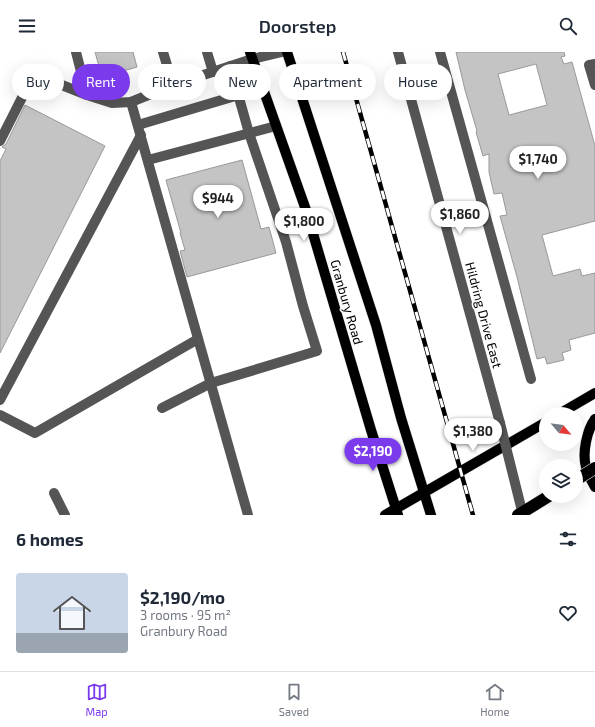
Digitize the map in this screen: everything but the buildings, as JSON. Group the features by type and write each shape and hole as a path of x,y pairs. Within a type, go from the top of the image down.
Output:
{"highway":[{"path":"583,476 595,468"},
{"path":"518,515 539,502"}],"main road":[{"name":"Granbury Road","path":"287,52 376,325 401,418 431,515"},
{"name":"Granbury Road","path":"266,100 306,210 371,430 397,512"},
{"path":"571,407 595,393"},
{"path":"595,418 589,432 584,456 586,468 595,487"},
{"path":"385,515 397,512 425,493 539,426"}],"street":[{"path":"76,52 79,64"},
{"path":"163,52 167,64"},
{"path":"206,74 213,72 207,52"},
{"path":"234,64 251,56 282,52"},
{"name":"Hildring Drive East","path":"398,52 500,423 523,515"},
{"path":"440,52 531,379"},
{"path":"595,64 589,66 595,85"},
{"path":"0,141 34,74 72,89"},
{"path":"103,100 112,103 131,102 138,99"},
{"path":"138,125 221,100"},
{"path":"162,408 211,383 317,351 286,242 249,133 239,100"},
{"path":"131,102 248,515"},
{"path":"148,160 276,126"},
{"path":"0,400 141,135"},
{"path":"0,415 35,433 198,339"},
{"path":"54,494 65,515"}],"railway":[{"path":"343,52 473,515"}]}
